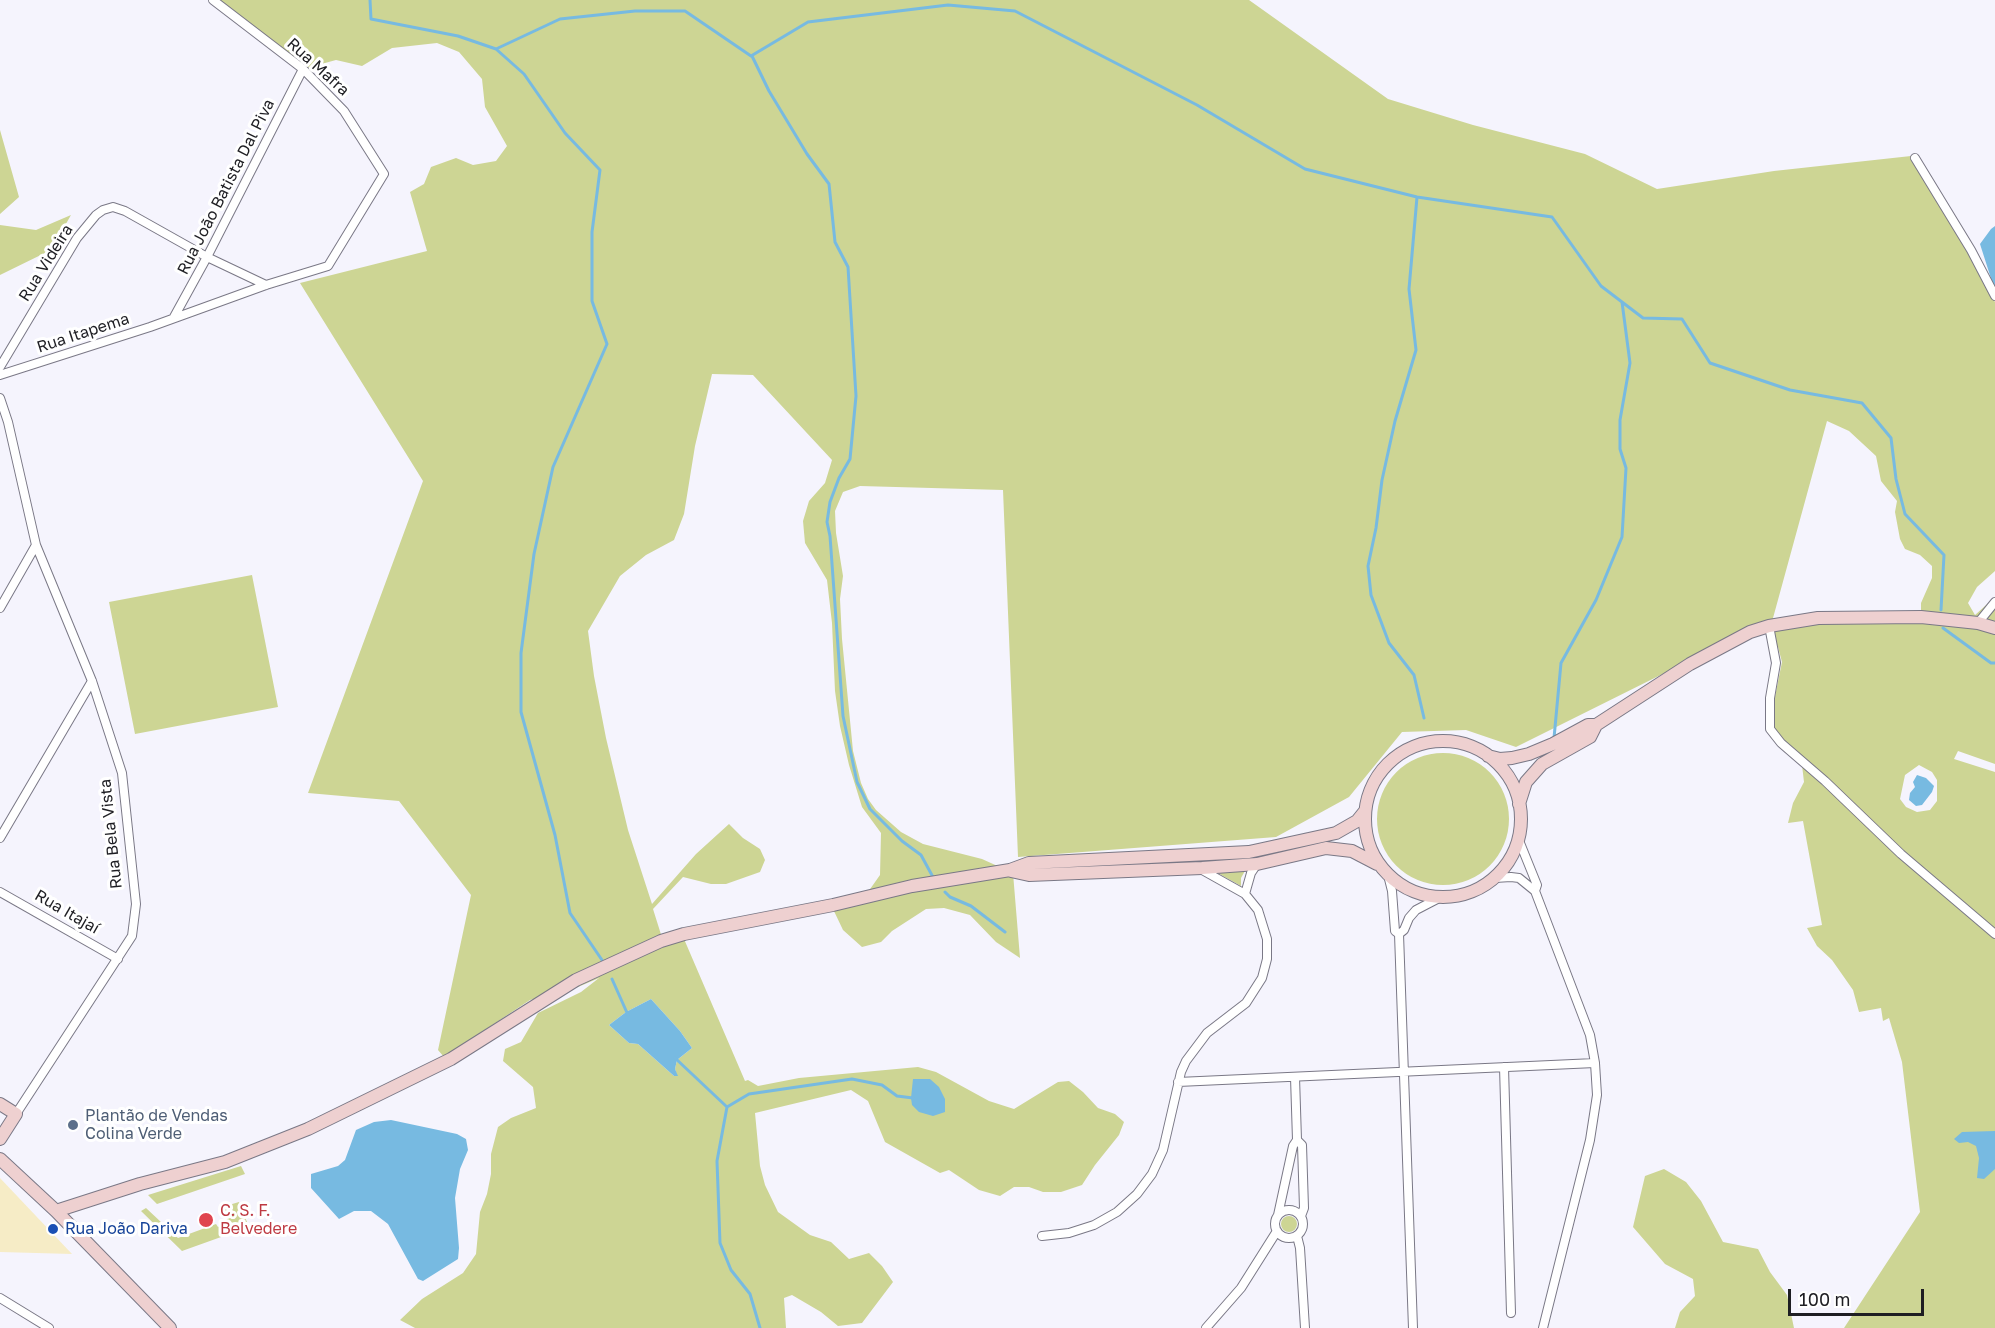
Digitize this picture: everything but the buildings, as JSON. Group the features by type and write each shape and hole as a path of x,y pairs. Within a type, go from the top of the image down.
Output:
{"street":[{"name":"Rua Mafra","path":"213,0 303,69 344,111 384,174 328,266"},
{"name":"Rua João Batista Dal Piva","path":"174,317 303,69"},
{"path":"1915,158 1967,244 1995,296"},
{"name":"Rua Videira","path":"0,367 76,238 96,215 104,210 113,207 125,211 207,257"},
{"path":"207,257 266,285"},
{"name":"Rua Itapema","path":"0,375 328,266"},
{"name":"Rua Bela Vista","path":"0,398 8,422 36,545 92,681 122,773 135,904 132,936 0,1139"},
{"path":"0,608 36,545"},
{"path":"1978,623 1995,602"},
{"path":"1519,804 1523,789 1535,770 1549,759 1590,737 1596,725 1690,664 1750,632 1768,626 1818,618 1921,617 1978,623 1995,628"},
{"path":"1768,626 1776,663 1770,698 1770,729 1781,743 1825,781 1901,854 1995,934"},
{"path":"0,838 92,681"},
{"path":"1413,1328 1399,934 1395,931 1392,891 1384,870 1369,846 1366,834 1365,811 1371,789 1376,778 1391,761 1410,748 1444,741 1467,745 1488,756 1500,759 1529,754 1588,725 1596,725"},
{"path":"1010,870 1029,875 1202,868 1257,864 1317,849 1335,848 1360,854 1397,882 1418,893 1441,897 1464,894 1495,878 1509,860 1521,827 1516,792 1505,772 1488,756"},
{"path":"56,1211 140,1184 225,1162 308,1129 451,1059 576,980 661,941 684,934 833,905 912,886 1010,870 1029,863 1250,852 1336,833 1357,821 1365,811"},
{"path":"1518,838 1537,885 1535,891"},
{"path":"1245,894 1251,873 1257,864"},
{"path":"1042,1236 1069,1233 1094,1225 1117,1212 1137,1194 1152,1174 1163,1150 1178,1082 1186,1061 1199,1042 1217,1024 1246,1003 1262,978 1268,950 1265,929 1258,910 1245,894 1202,868"},
{"path":"1495,878 1510,876 1519,878 1535,891 1590,1035 1595,1064 1597,1095 1590,1140 1544,1328"},
{"name":"Rua Itajaí","path":"0,892 118,959"},
{"path":"1399,934 1404,930 1416,909 1441,897"},
{"path":"1178,1082 1595,1064"},
{"path":"1504,1067 1511,1313"},
{"path":"1295,1077 1297,1140 1293,1146 1275,1223 1277,1231 1284,1237 1293,1238 1302,1229 1301,1216 1304,1208 1302,1145 1297,1140"},
{"path":"0,1104 16,1114"},
{"path":"0,1159 56,1211 170,1328"},
{"path":"1278,1215 1290,1210 1301,1216"},
{"path":"1206,1328 1241,1288 1277,1231"},
{"path":"1297,1236 1300,1248 1305,1328"},
{"path":"0,1298 49,1328"}],"green space":[{"path":"213,0 1249,0 1388,99 1473,125 1585,154 1657,189 1774,171 1911,156 1962,238 1995,302 1995,571 1977,587 1968,603 1975,615 1995,597 1995,764 1958,751 1954,759 1995,772 1995,1328 1844,1328 1920,1212 1902,1062 1889,1018 1883,1021 1881,1008 1859,1012 1853,990 1832,960 1817,946 1807,928 1822,925 1803,821 1788,823 1793,803 1804,782 1802,765 1771,732 1771,716 1782,662 1778,647 1765,623 1516,747 1466,730 1402,732 1349,797 1276,837 1018,857 1003,490 860,486 843,492 835,511 843,576 840,599 842,639 853,751 861,783 876,810 901,832 923,844 982,859 1013,873 1020,958 996,942 970,915 944,908 926,909 892,931 881,942 862,947 843,930 833,909 868,892 880,875 881,833 862,807 849,765 835,691 832,623 827,580 805,543 803,521 809,501 825,483 832,460 753,375 712,374 695,446 684,514 674,540 646,555 620,576 588,631 606,738 628,830 652,904 696,854 729,824 743,838 760,849 765,860 760,872 726,884 711,884 683,877 653,909 664,944 684,939 745,1081 748,1080 758,1086 799,1078 918,1067 936,1072 989,1101 1014,1109 1058,1082 1069,1081 1098,1108 1115,1114 1124,1122 1119,1135 1082,1185 1061,1192 1043,1192 1029,1187 1014,1187 1000,1196 979,1190 949,1170 940,1173 885,1142 868,1101 851,1090 755,1113 760,1166 765,1185 778,1212 810,1235 831,1242 849,1259 869,1253 893,1282 862,1323 838,1326 821,1312 792,1295 784,1298 786,1328 415,1328 400,1320 422,1299 463,1273 476,1254 480,1212 487,1194 491,1174 491,1154 498,1127 511,1118 536,1108 533,1087 503,1061 505,1049 521,1042 538,1013 581,992 599,978 578,987 530,1000 444,1057 438,1050 471,895 399,801 308,793 423,481 300,283 427,251 410,192 424,184 431,167 456,158 473,165 496,161 507,146 485,107 482,79 459,52 437,43 392,48 362,66 336,60 303,69","holes":["1827,421 1849,431 1876,456 1881,481 1897,501 1895,512 1900,539 1905,549 1920,555 1932,566 1932,578 1921,603 1921,622 1817,622 1770,629","1919,765 1932,772 1937,780 1937,801 1930,810 1917,812 1906,807 1900,799 1905,775","651,999 680,1031 692,1048 677,1060 675,1069 677,1076 674,1076 638,1044 629,1043 609,1025 626,1012"]},
{"path":"0,130 19,197 0,214"},
{"path":"71,215 51,250 0,275 0,225 36,230"},
{"path":"252,575 278,707 135,734 109,602"},
{"path":"1443,753 1468,758 1490,772 1504,794 1509,819 1504,844 1490,866 1468,880 1443,885 1418,880 1396,866 1382,844 1377,819 1382,794 1396,772 1418,758"},
{"path":"1246,869 1241,878 1241,886 1216,872"},
{"path":"241,1166 245,1174 157,1204 148,1195"},
{"path":"1664,1169 1686,1182 1701,1201 1723,1242 1758,1249 1770,1272 1787,1295 1794,1328 1675,1328 1680,1312 1695,1296 1693,1279 1665,1264 1633,1227 1645,1176"},
{"path":"239,1202 249,1227 182,1251 141,1211 146,1208 178,1238 216,1224 218,1227 228,1223 222,1207"},
{"path":"1286,1216 1292,1216 1297,1224 1295,1230 1286,1232 1281,1227 1281,1221"}],"sand":[{"path":"0,1178 72,1254 0,1252"}],"water":[{"path":"1995,226 1995,291 1980,244"},
{"path":"1917,775 1926,778 1934,786 1922,805 1916,806 1909,800"},
{"path":"651,999 692,1048 677,1060 675,1069 678,1076 674,1076 638,1044 629,1043 609,1025 626,1012"},
{"path":"913,1079 930,1079 939,1087 945,1099 945,1112 933,1116 919,1112 912,1105"},
{"path":"391,1120 457,1134 466,1139 468,1150 460,1169 455,1198 458,1259 423,1281 418,1279 388,1224 371,1211 354,1211 339,1219 311,1188 311,1174 338,1166 345,1160 356,1130 374,1122"},
{"path":"1995,1131 1995,1169 1984,1179 1977,1178 1979,1158 1976,1146 1968,1142 1959,1143 1954,1139 1962,1132"}],"waterway":[{"path":"370,0 371,19 458,36 496,49 560,19 635,11 685,11 751,56 808,22 948,5 1015,11 1197,105 1305,169 1417,197 1552,217 1601,286 1643,318 1682,319 1710,363 1790,390 1862,403 1891,438 1896,479 1905,514 1944,555 1941,610"},
{"path":"496,49 524,74 565,133 600,170 592,232 592,301 607,344 553,467 534,554 521,653 521,712 555,835 570,913 604,963"},
{"path":"752,56 769,91 807,154 829,184 835,242 848,267 856,396 850,459 839,478 830,502 827,522 830,536 843,716 857,782 870,809 902,841 921,855 934,879"},
{"path":"1417,197 1409,289 1416,350 1395,421 1382,480 1368,566 1371,595 1389,643 1414,675 1424,718"},
{"path":"1554,738 1561,663 1596,600 1622,537 1626,468 1620,449 1620,420 1630,363 1622,302"},
{"path":"1943,628 1991,663 1995,663"},
{"path":"945,892 950,897 971,906 1005,932"},
{"path":"612,979 628,1015"},
{"path":"675,1058 727,1107 717,1161 720,1243 731,1270 750,1294 760,1328"},
{"path":"727,1107 749,1094 852,1079 882,1085 897,1096 913,1098"}],"place":[{"name":"Plantão de Vendas Colina Verde","path":"73,1125"},
{"name":"C. S. F. Belvedere","path":"206,1220"},
{"name":"Rua João Dariva","path":"53,1229"}]}
